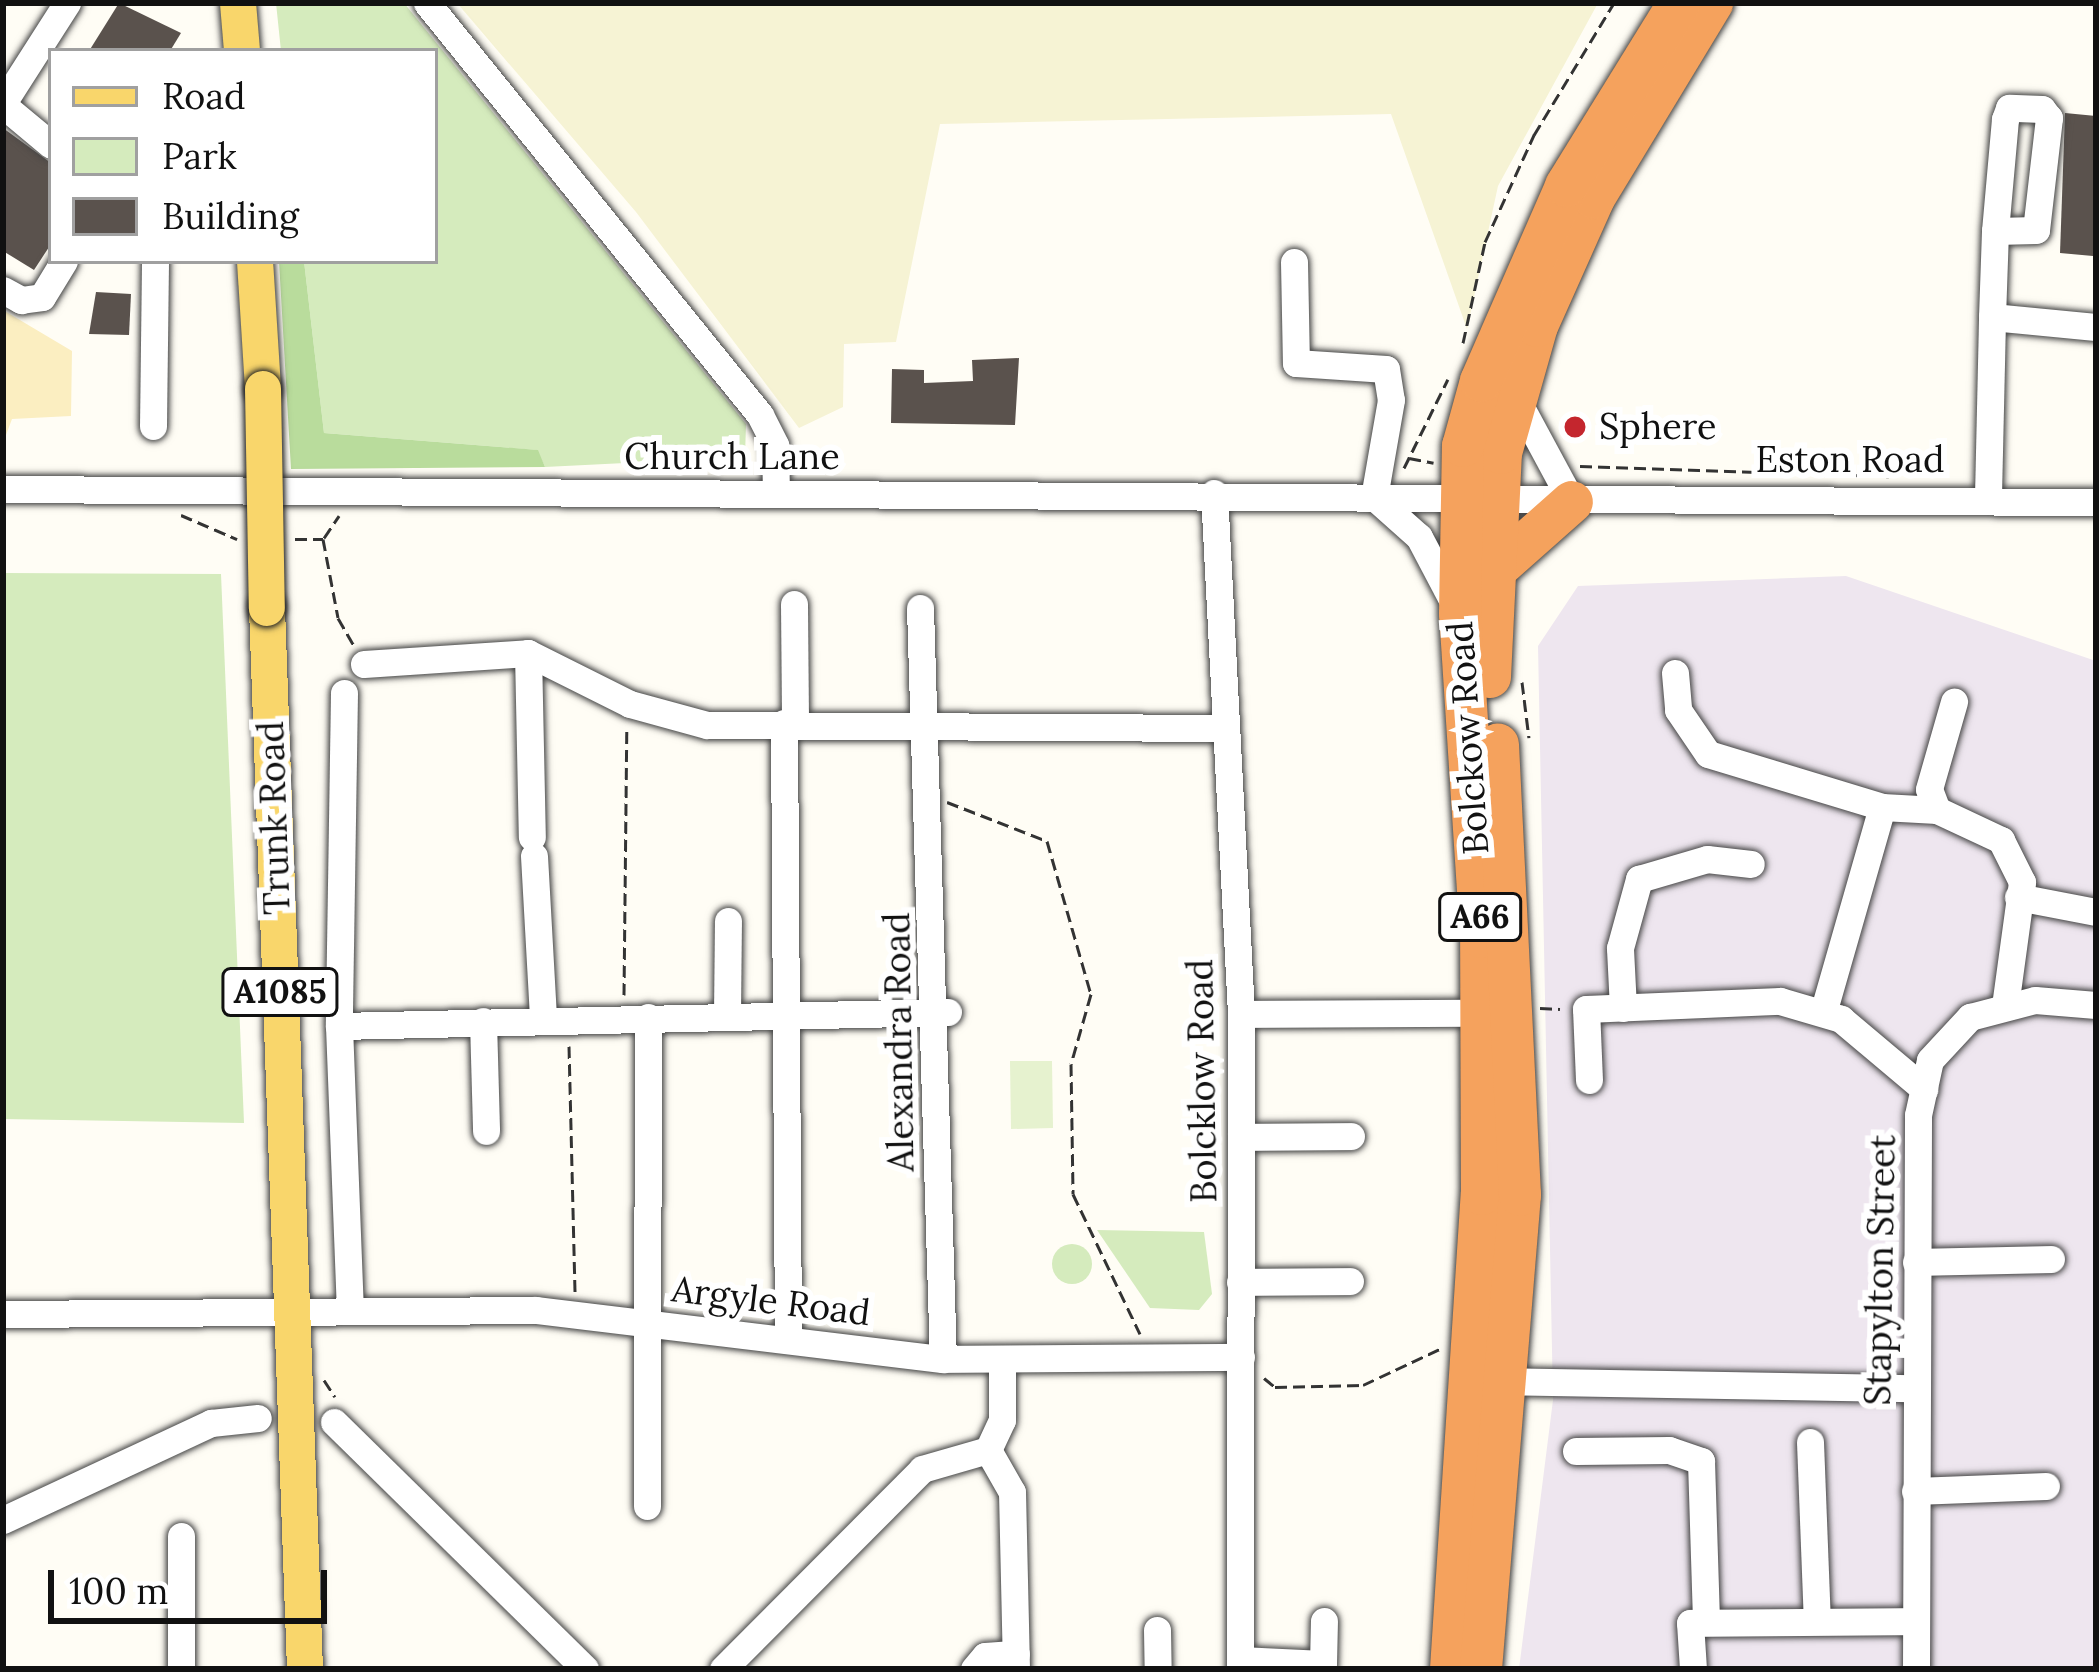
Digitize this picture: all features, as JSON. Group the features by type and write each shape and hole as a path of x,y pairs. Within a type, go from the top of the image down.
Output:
{"highway":[{"name":"Bolckow Road","path":"1451,1669 1486,1381 1520,1196 1475,620 1473,491 1481,381 1566,186 1679,3"},
{"name":"A66","path":"1475,620 1494,571 1473,491 1516,400 1555,279 1712,3"},
{"path":"1494,571 1572,502"},
{"name":"Bolckow Road","path":"1481,1669 1486,1381"}],"main road":[{"path":"238,3 242,48"},
{"name":"Trunk Road","path":"255,264 295,1376"},
{"name":"A1085","path":"291,1669 295,1376"},
{"name":"A1085","path":"295,1376 305,1669"}],"street":[{"path":"48,142 3,104 67,3"},
{"path":"427,3 760,415 775,445 776,492"},
{"path":"1988,496 1994,231"},
{"path":"1294,262 1296,364 1387,369 1391,400 1374,496 1419,537 1475,620"},
{"path":"3,290 20,301 42,297 62,264"},
{"path":"153,426 155,264"},
{"path":"1992,317 2096,327"},
{"path":"1516,400 1545,466 1572,502"},
{"name":"Church Lane","path":"3,489 1374,496 1473,491"},
{"name":"Eston Road","path":"1473,491 1572,502 1988,496 2096,502"},
{"name":"Bolcklow Road","path":"1214,493 1240,1014 1240,1664"},
{"path":"788,1340 785,1012 794,604"},
{"name":"Alexandra Road","path":"920,608 941,1012 943,1359"},
{"path":"364,664 528,653 630,704 707,724 923,722 1007,733 1223,728"},
{"path":"528,653 533,846 556,1018"},
{"path":"1676,673 1678,710 1708,754 1882,807 1937,811 2001,840 2022,882 2005,1006"},
{"path":"344,693 339,1026 350,1311"},
{"path":"1937,811 1929,789 1954,702"},
{"path":"1823,1013 1882,807"},
{"path":"1623,1008 1620,948 1639,878 1707,860 1751,864"},
{"path":"2018,897 2096,912"},
{"path":"727,1014 728,921"},
{"path":"1589,1080 1586,1009 1780,1001 1823,1013 1924,1090"},
{"name":"Stapylton Street","path":"1916,1669 1916,1262 1924,1090 1930,1060 1970,1017 2005,1006 2096,1005"},
{"path":"339,1026 785,1012 941,1012"},
{"path":"1240,1014 1459,1013"},
{"path":"636,1017 648,1321 647,1506"},
{"path":"483,1021 485,1131"},
{"path":"1241,1138 1351,1136"},
{"path":"1916,1262 2051,1259"},
{"path":"1240,1282 1350,1281"},
{"name":"Argyle Road","path":"3,1314 575,1314 943,1359 1241,1357"},
{"path":"722,1669 922,1469 988,1450 1002,1420 1002,1361"},
{"path":"1486,1381 1914,1388"},
{"path":"3,1520 211,1423 258,1418"},
{"path":"334,1422 585,1669"},
{"path":"1810,1442 1817,1622"},
{"path":"974,1669 985,1656 1016,1662 1012,1492 988,1450"},
{"path":"1576,1451 1669,1450 1701,1461 1706,1621"},
{"path":"1915,1491 2047,1486"},
{"path":"181,1536 181,1669"},
{"path":"1240,1664 1323,1664 1324,1621"},
{"path":"1693,1669 1690,1623 1916,1621"},
{"path":"1157,1630 1158,1669"}],"path":[{"path":"1409,458 1473,491"},
{"path":"1545,466 1895,476"},
{"path":"323,539 355,494"},
{"path":"630,704 636,1017"},
{"path":"928,795 1047,841 1090,994 1071,1064 1073,1194 1141,1321 1139,1360"},
{"path":"556,1018 575,1314"}],"shaded area":[{"path":"457,3 1598,3 1498,186 1467,329 1391,114 940,124 896,342 844,344 843,407 799,428 636,212"},
{"path":"1846,576 2096,661 2096,1669 1519,1669 1553,1400 1538,646 1578,586"}],"green space":[{"path":"276,3 404,3 746,424 745,457 545,467 537,450 324,433 304,264 438,264 438,48 281,48"},
{"path":"279,264 304,264 324,433 538,450 545,467 291,469"},
{"path":"3,573 221,574 244,1123 3,1119"},
{"path":"1010,1061 1052,1061 1053,1128 1011,1129"},
{"path":"1097,1230 1204,1232 1212,1294 1199,1310 1150,1308"},
{"path":"1072,1244 1086,1250 1092,1264 1086,1278 1072,1284 1058,1278 1052,1264 1058,1250"}],"sand":[{"path":"3,310 72,351 71,416 12,419 3,443"}],"building":[{"path":"119,3 181,33 172,48 91,48"},
{"path":"2065,113 2096,116 2093,256 2060,253"},
{"path":"3,128 48,161 48,249 34,270 3,251"},
{"path":"96,292 131,294 129,335 89,334"},
{"path":"1019,358 1015,425 891,423 892,369 924,370 924,383 973,381 972,360"}],"place":[{"name":"Sphere","path":"1575,427"}]}
